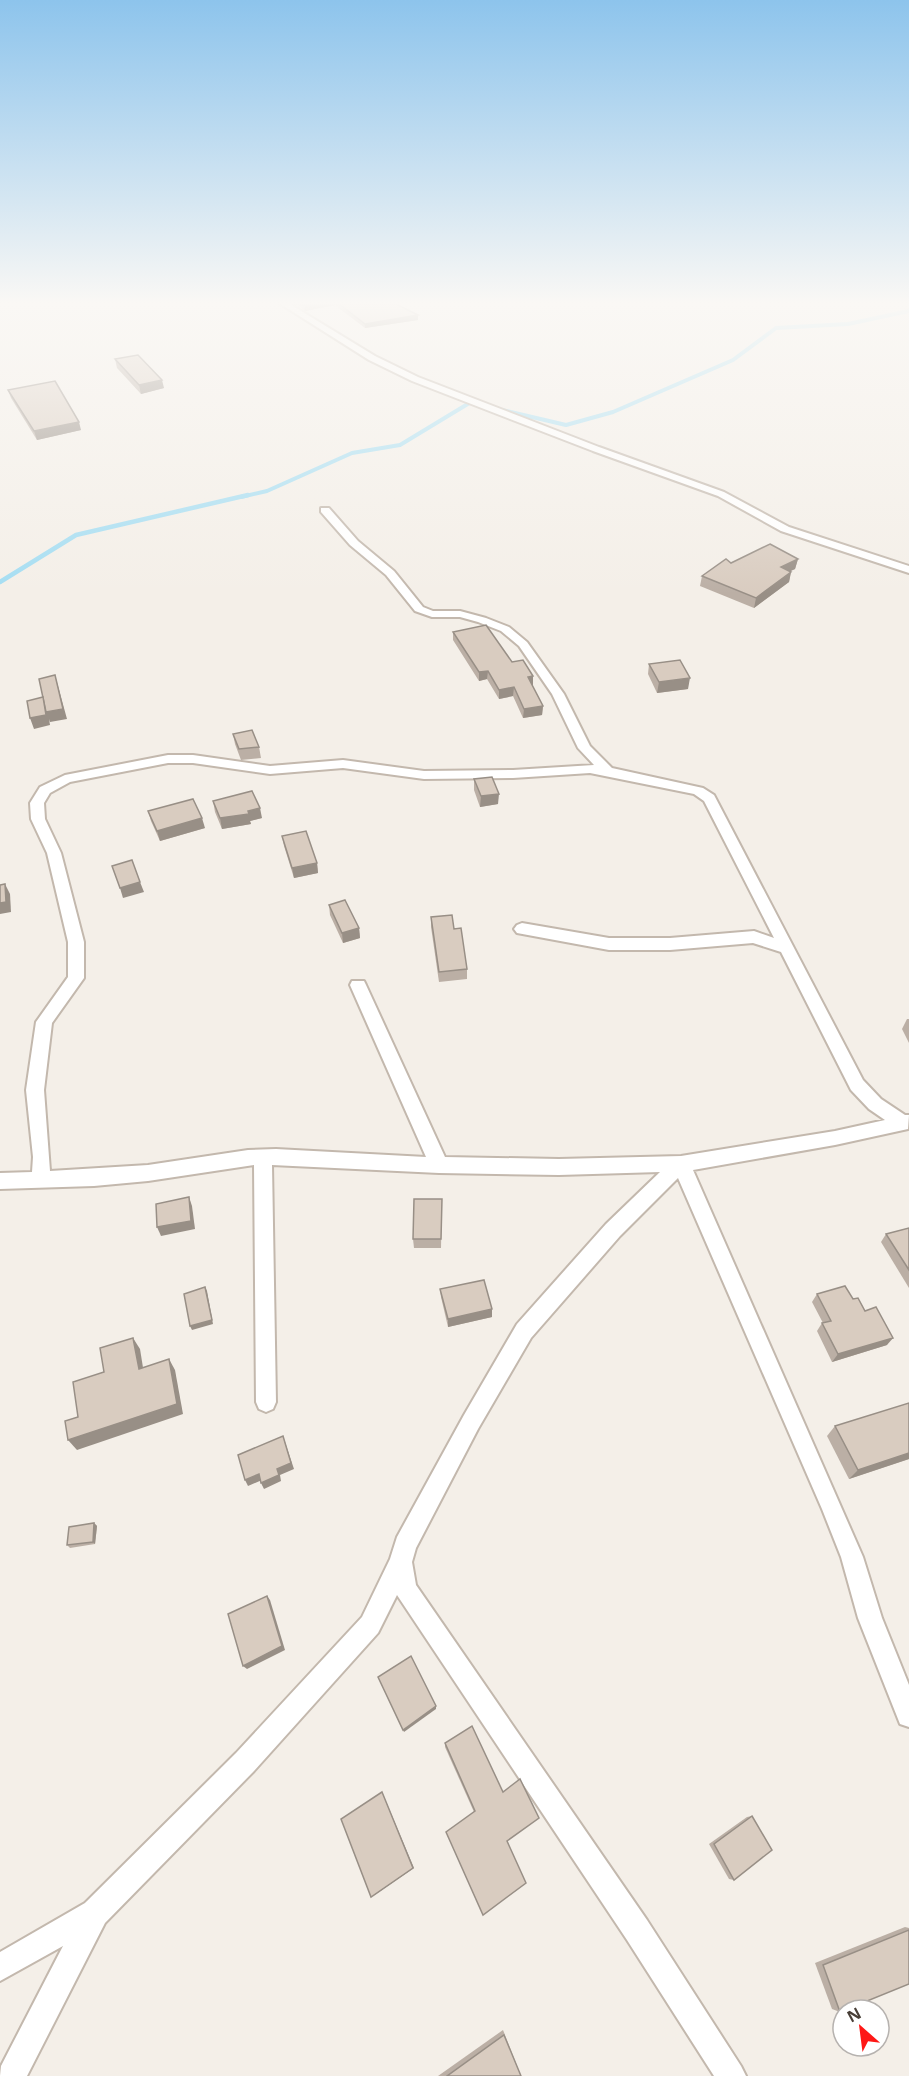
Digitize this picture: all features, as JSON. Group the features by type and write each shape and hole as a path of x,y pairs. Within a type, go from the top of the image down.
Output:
{"street":[{"path":"468,400 721,494 785,529 909,570"},
{"path":"325,510 351,539 390,573 419,609 432,614 460,614 483,620 505,629 523,644 558,694 584,748 608,771"},
{"path":"41,1180 42,1157 35,1089 44,1022 75,978 76,942 54,853 38,819 37,803 45,790 65,779 168,759 193,759 270,770 343,764 424,775 513,774 590,769 698,791 709,798 785,948 816,1001 857,1085 875,1104 906,1123"},
{"path":"522,929 609,944 670,944 754,938 785,948"},
{"path":"358,984 439,1165"},
{"path":"0,1181 148,1173 263,1158 559,1167 681,1164 835,1138 906,1123"},
{"path":"263,1158 266,1402"},
{"path":"0,1967 95,1913 245,1762 370,1625 401,1563 405,1545 471,1422 524,1331 613,1230 681,1164"},
{"path":"681,1164 831,1505 852,1557 870,1618 909,1715"},
{"path":"401,1563 402,1578 407,1592 637,1930 731,2076"},
{"path":"11,2076 95,1913"}],"building":[{"path":"14,400 66,400 79,422 34,431"},
{"path":"770,544 798,559 781,567 791,572 756,598 702,576 726,559 731,563"},
{"path":"486,625 512,662 523,660 533,676 528,677 543,706 524,709 514,687 499,690 488,671 479,672 453,632"},
{"path":"680,660 690,678 659,682 649,664"},
{"path":"55,675 63,709 46,712 39,679"},
{"path":"43,697 46,715 30,718 27,701"},
{"path":"252,730 259,747 239,749 233,734"},
{"path":"492,777 499,794 481,796 474,779"},
{"path":"252,791 260,808 248,811 249,814 220,818 213,801"},
{"path":"193,799 202,818 157,831 148,811"},
{"path":"306,831 317,863 292,868 282,836"},
{"path":"132,860 140,882 120,888 112,866"},
{"path":"5,884 6,902 0,903 0,885"},
{"path":"345,900 359,928 342,933 329,905"},
{"path":"452,915 454,929 461,928 467,969 439,972 431,917"},
{"path":"189,1197 191,1221 157,1227 156,1204"},
{"path":"414,1199 442,1199 441,1239 413,1239"},
{"path":"909,1228 909,1270 886,1234"},
{"path":"484,1280 492,1309 448,1319 440,1289"},
{"path":"845,1286 853,1299 858,1298 865,1311 876,1307 893,1338 838,1354 822,1323 831,1321 817,1294"},
{"path":"205,1287 212,1320 190,1326 184,1294"},
{"path":"133,1338 139,1369 169,1359 177,1404 68,1440 65,1421 78,1417 73,1382 104,1372 100,1348"},
{"path":"909,1403 909,1453 858,1470 835,1426"},
{"path":"283,1436 291,1463 277,1469 279,1475 261,1483 259,1474 245,1480 238,1455"},
{"path":"94,1523 93,1542 67,1545 69,1527"},
{"path":"267,1596 282,1646 243,1666 228,1614"},
{"path":"411,1656 436,1706 403,1730 378,1677"},
{"path":"472,1726 503,1792 520,1779 539,1818 507,1841 526,1883 483,1915 446,1832 475,1811 445,1743"},
{"path":"382,1792 413,1868 371,1897 341,1819"},
{"path":"752,1816 772,1850 734,1880 714,1844"},
{"path":"909,1930 909,1984 875,1998 835,1998 823,1965"},
{"path":"504,2035 521,2076 447,2076"}],"waterway":[{"path":"502,410 566,425 613,412 641,400"},
{"path":"241,497 267,491 352,453 400,445 471,402 477,404"},
{"path":"0,582 76,535 248,495"}]}
